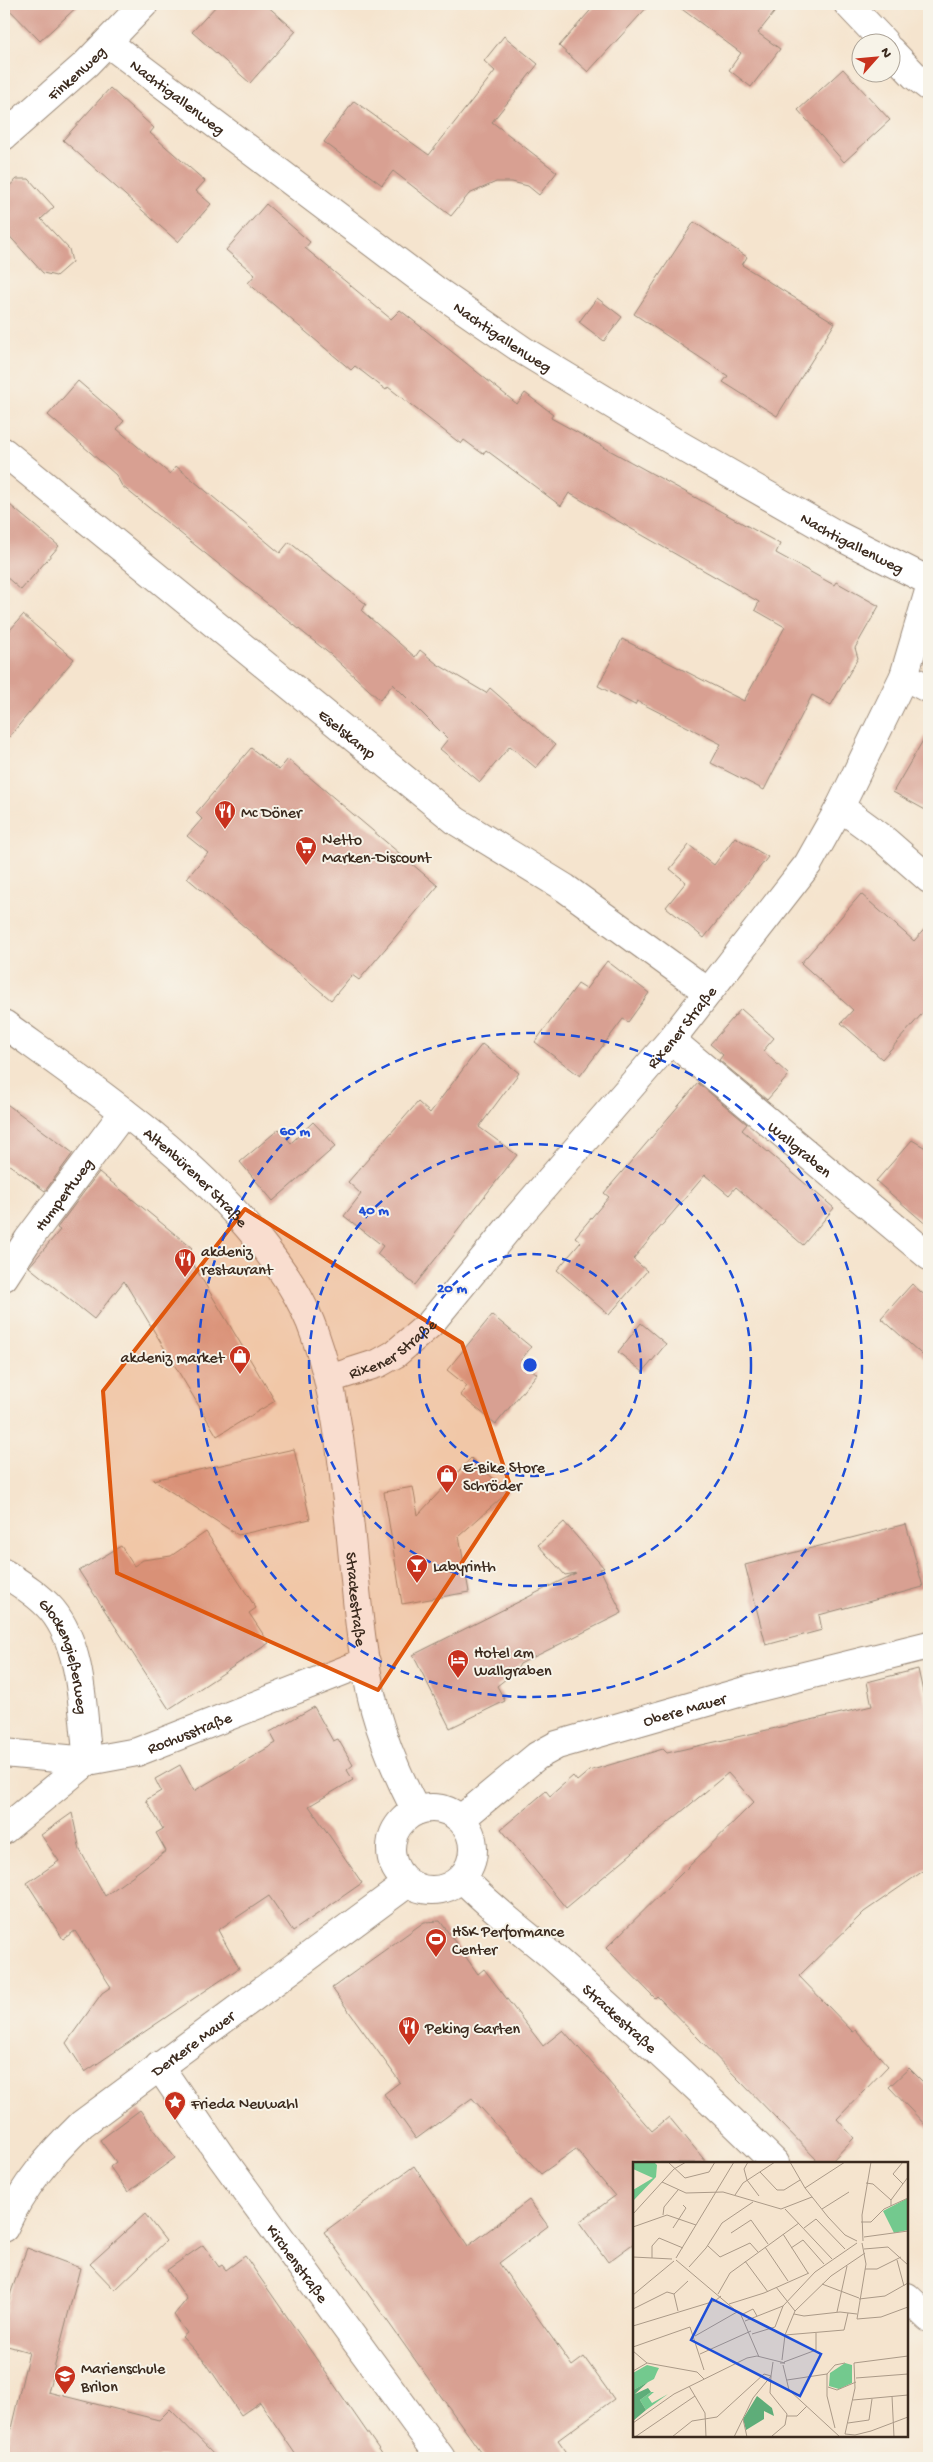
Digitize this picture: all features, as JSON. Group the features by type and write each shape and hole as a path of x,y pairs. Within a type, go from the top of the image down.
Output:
{"street":[{"name":"Finkenweg","path":"4,136 108,43 144,4"},
{"path":"848,4 875,32"},
{"name":"Nachtigallenweg","path":"108,43 434,289 524,351 676,443 828,530 929,581"},
{"path":"900,60 929,87"},
{"name":"Eselskamp","path":"4,452 456,821 565,888 708,992"},
{"name":"Rixener Straße","path":"329,1379 380,1363 395,1354 430,1324 516,1219 671,1040 808,864 840,807 904,676 929,591"},
{"path":"904,676 929,689"},
{"path":"840,807 881,837 929,879"},
{"name":"Altenbürener Straße","path":"4,1024 124,1112 189,1164 217,1191 270,1254 300,1298 315,1335 329,1379"},
{"name":"Wallgraben","path":"671,1040 929,1256"},
{"name":"Humpertweg","path":"4,1277 28,1240 124,1112"},
{"name":"Strackestraße","path":"329,1379 348,1512 366,1662 375,1709 386,1745 416,1810"},
{"name":"Glockengießerweg","path":"4,1573 36,1594 52,1610 72,1646 77,1667 88,1761"},
{"name":"Obere Mauer","path":"461,1819 537,1756 557,1745 752,1689 929,1645"},
{"name":"Rochusstraße","path":"4,1753 88,1761 136,1752 366,1662"},
{"path":"4,1830 88,1761"},
{"path":"432,1807 447,1810 461,1819 470,1832 474,1848 470,1864 462,1878 450,1886 436,1890 421,1889 408,1882 398,1872 392,1859 391,1844 395,1830 404,1818 416,1810 432,1807"},
{"name":"Strackestraße","path":"462,1878 480,1897 552,1957 711,2100 773,2162"},
{"name":"Derkere Mauer","path":"4,2228 28,2184 58,2147 82,2124 408,1882"},
{"name":"Kirchenstraße","path":"159,2066 222,2158 441,2458"},
{"path":"908,2298 929,2318"}],"highlighted area":[{"path":"245,1209 462,1343 511,1488 378,1690 117,1573 103,1391"}],"building":[{"path":"4,4 80,4 40,41"},
{"path":"218,4 265,4 296,31 250,83 192,32"},
{"path":"596,4 650,4 588,72 559,46"},
{"path":"675,4 781,4 758,33 780,49 751,87 729,70 741,53"},
{"path":"504,36 538,64 492,122 557,172 539,195 528,186 512,182 496,182 469,194 451,216 393,171 382,185 324,142 354,101 429,155 495,71 484,61"},
{"path":"843,69 850,77 850,82 855,82 890,120 844,162 798,110"},
{"path":"110,88 154,128 150,133 205,181 196,191 211,204 178,242 63,140"},
{"path":"17,179 29,179 54,207 41,219 69,249 72,262 56,276 43,273 4,230 4,191"},
{"path":"266,204 310,242 305,248 391,319 400,310 517,404 525,393 553,414 551,418 780,544 776,553 834,585 836,582 879,606 855,648 858,658 831,705 812,695 764,790 711,763 721,744 637,701 635,705 598,686 622,639 744,701 785,627 755,610 759,602 569,493 561,506 486,450 483,454 464,440 461,444 388,387 386,390 355,366 351,370 248,283 255,275 226,250"},
{"path":"694,222 747,257 742,265 835,323 777,416 723,382 728,376 634,314"},
{"path":"597,298 622,317 604,341 579,322"},
{"path":"78,381 124,421 117,429 170,474 176,466 280,553 289,542 366,604 362,611 415,657 420,650 437,664 486,693 490,688 555,745 536,768 510,746 480,782 440,749 448,739 393,684 380,700 331,655 122,486 116,475 48,415"},
{"path":"4,500 59,546 21,590 4,575"},
{"path":"23,615 74,659 4,743 4,637"},
{"path":"929,730 929,812 893,792"},
{"name":"Netto Marken-Discount","path":"251,748 279,770 288,759 438,886 359,980 352,975 331,1000 187,878 208,853 187,836 202,819 196,813"},
{"path":"735,837 768,857 704,938 666,907 686,882 670,869 689,845 714,865"},
{"path":"861,894 914,941 929,924 929,1006 882,1059 841,1023 853,1010 801,963"},
{"path":"607,961 649,993 628,1022 623,1019 580,1076 535,1042 578,984 586,989"},
{"path":"741,1009 774,1038 763,1051 789,1075 767,1100 719,1060 723,1055 710,1044"},
{"path":"482,1044 519,1073 479,1127 517,1155 415,1285 377,1254 383,1246 344,1216 361,1194 348,1182 418,1102 430,1113"},
{"path":"698,1083 747,1124 742,1130 834,1208 803,1245 736,1187 729,1195 705,1175 633,1259 647,1271 609,1315 557,1270 581,1242 575,1237 609,1197 604,1193"},
{"path":"4,1102 73,1153 45,1191 4,1161"},
{"path":"313,1122 336,1146 273,1201 240,1162 279,1129 291,1143"},
{"path":"912,1140 929,1150 929,1227 876,1181"},
{"path":"99,1172 192,1248 187,1254 275,1401 217,1436 124,1281 94,1319 29,1267 60,1230 57,1228"},
{"path":"912,1284 929,1299 929,1361 881,1318"},
{"path":"492,1315 531,1347 521,1360 537,1374 496,1424 460,1395 467,1386 447,1370"},
{"path":"641,1323 666,1344 643,1372 618,1352"},
{"path":"294,1449 310,1519 238,1535 153,1480"},
{"path":"471,1458 508,1492 459,1536 469,1592 402,1604 384,1492 413,1487 418,1515"},
{"path":"564,1522 604,1568 600,1569 622,1613 520,1664 516,1671 497,1686 505,1701 450,1728 413,1655 576,1573 565,1575 538,1545"},
{"path":"906,1524 923,1587 819,1615 822,1630 766,1645 745,1565"},
{"path":"206,1532 256,1608 249,1613 269,1643 169,1709 79,1571 121,1546 134,1566 143,1560 171,1556"},
{"path":"918,1669 929,1719 929,1867 864,1912 799,1976 853,2032 856,2030 888,2066 837,2119 854,2138 831,2162 819,2162 657,1996 655,1998 606,1948 754,1802 728,1773 566,1908 501,1829 546,1791 550,1796 573,1776 577,1781 589,1771 663,1749 667,1753 872,1706 867,1682"},
{"path":"314,1707 333,1741 338,1739 353,1765 347,1770 353,1780 309,1806 362,1883 293,1931 269,1896 218,1930 239,1968 85,2072 66,2043 102,1993 111,1987 75,1931 63,1939 27,1883 59,1861 41,1835 72,1813 80,1850 105,1896 166,1851 156,1833 163,1829 146,1800 161,1791 155,1779 180,1765 194,1791 276,1743 270,1732"},
{"path":"440,1921 478,1974 484,1969 543,2046 563,2030 652,2131 669,2117 706,2162 633,2162 633,2244 608,2262 579,2222 615,2196 576,2149 541,2174 472,2098 416,2139 384,2094 400,2082 332,1988 424,1922"},
{"path":"909,2068 929,2088 929,2129 889,2087"},
{"path":"140,2110 175,2158 128,2192 110,2167 116,2162 100,2140"},
{"path":"414,2166 468,2246 529,2200 548,2226 499,2263 572,2366 584,2357 614,2399 558,2440 571,2458 485,2458 324,2232"},
{"path":"145,2214 166,2241 115,2290 90,2264"},
{"path":"203,2245 219,2267 222,2265 226,2270 245,2256 385,2458 298,2458 260,2402 241,2415 206,2363 182,2337 187,2333 174,2315 187,2299 167,2270"},
{"path":"27,2248 80,2268 48,2392 159,2420 170,2409 218,2458 4,2458 29,2352 4,2345 4,2319 11,2292"}],"place":[{"name":"Mc Döner","path":"225,830"},
{"name":"Netto Marken-Discount","path":"306,866"},
{"name":"akdeniz restaurant","path":"185,1278"},
{"name":"akdeniz market","path":"240,1375"},
{"name":"E-Bike Store Schröder","path":"447,1494"},
{"name":"Labyrinth","path":"417,1584"},
{"name":"Hotel am Wallgraben","path":"458,1679"},
{"name":"HSK Performance Center","path":"436,1958"},
{"name":"Peking Garten","path":"409,2046"},
{"name":"Frieda Neuwahl","path":"175,2121"},
{"name":"Marienschule Brilon","path":"65,2395"}]}
